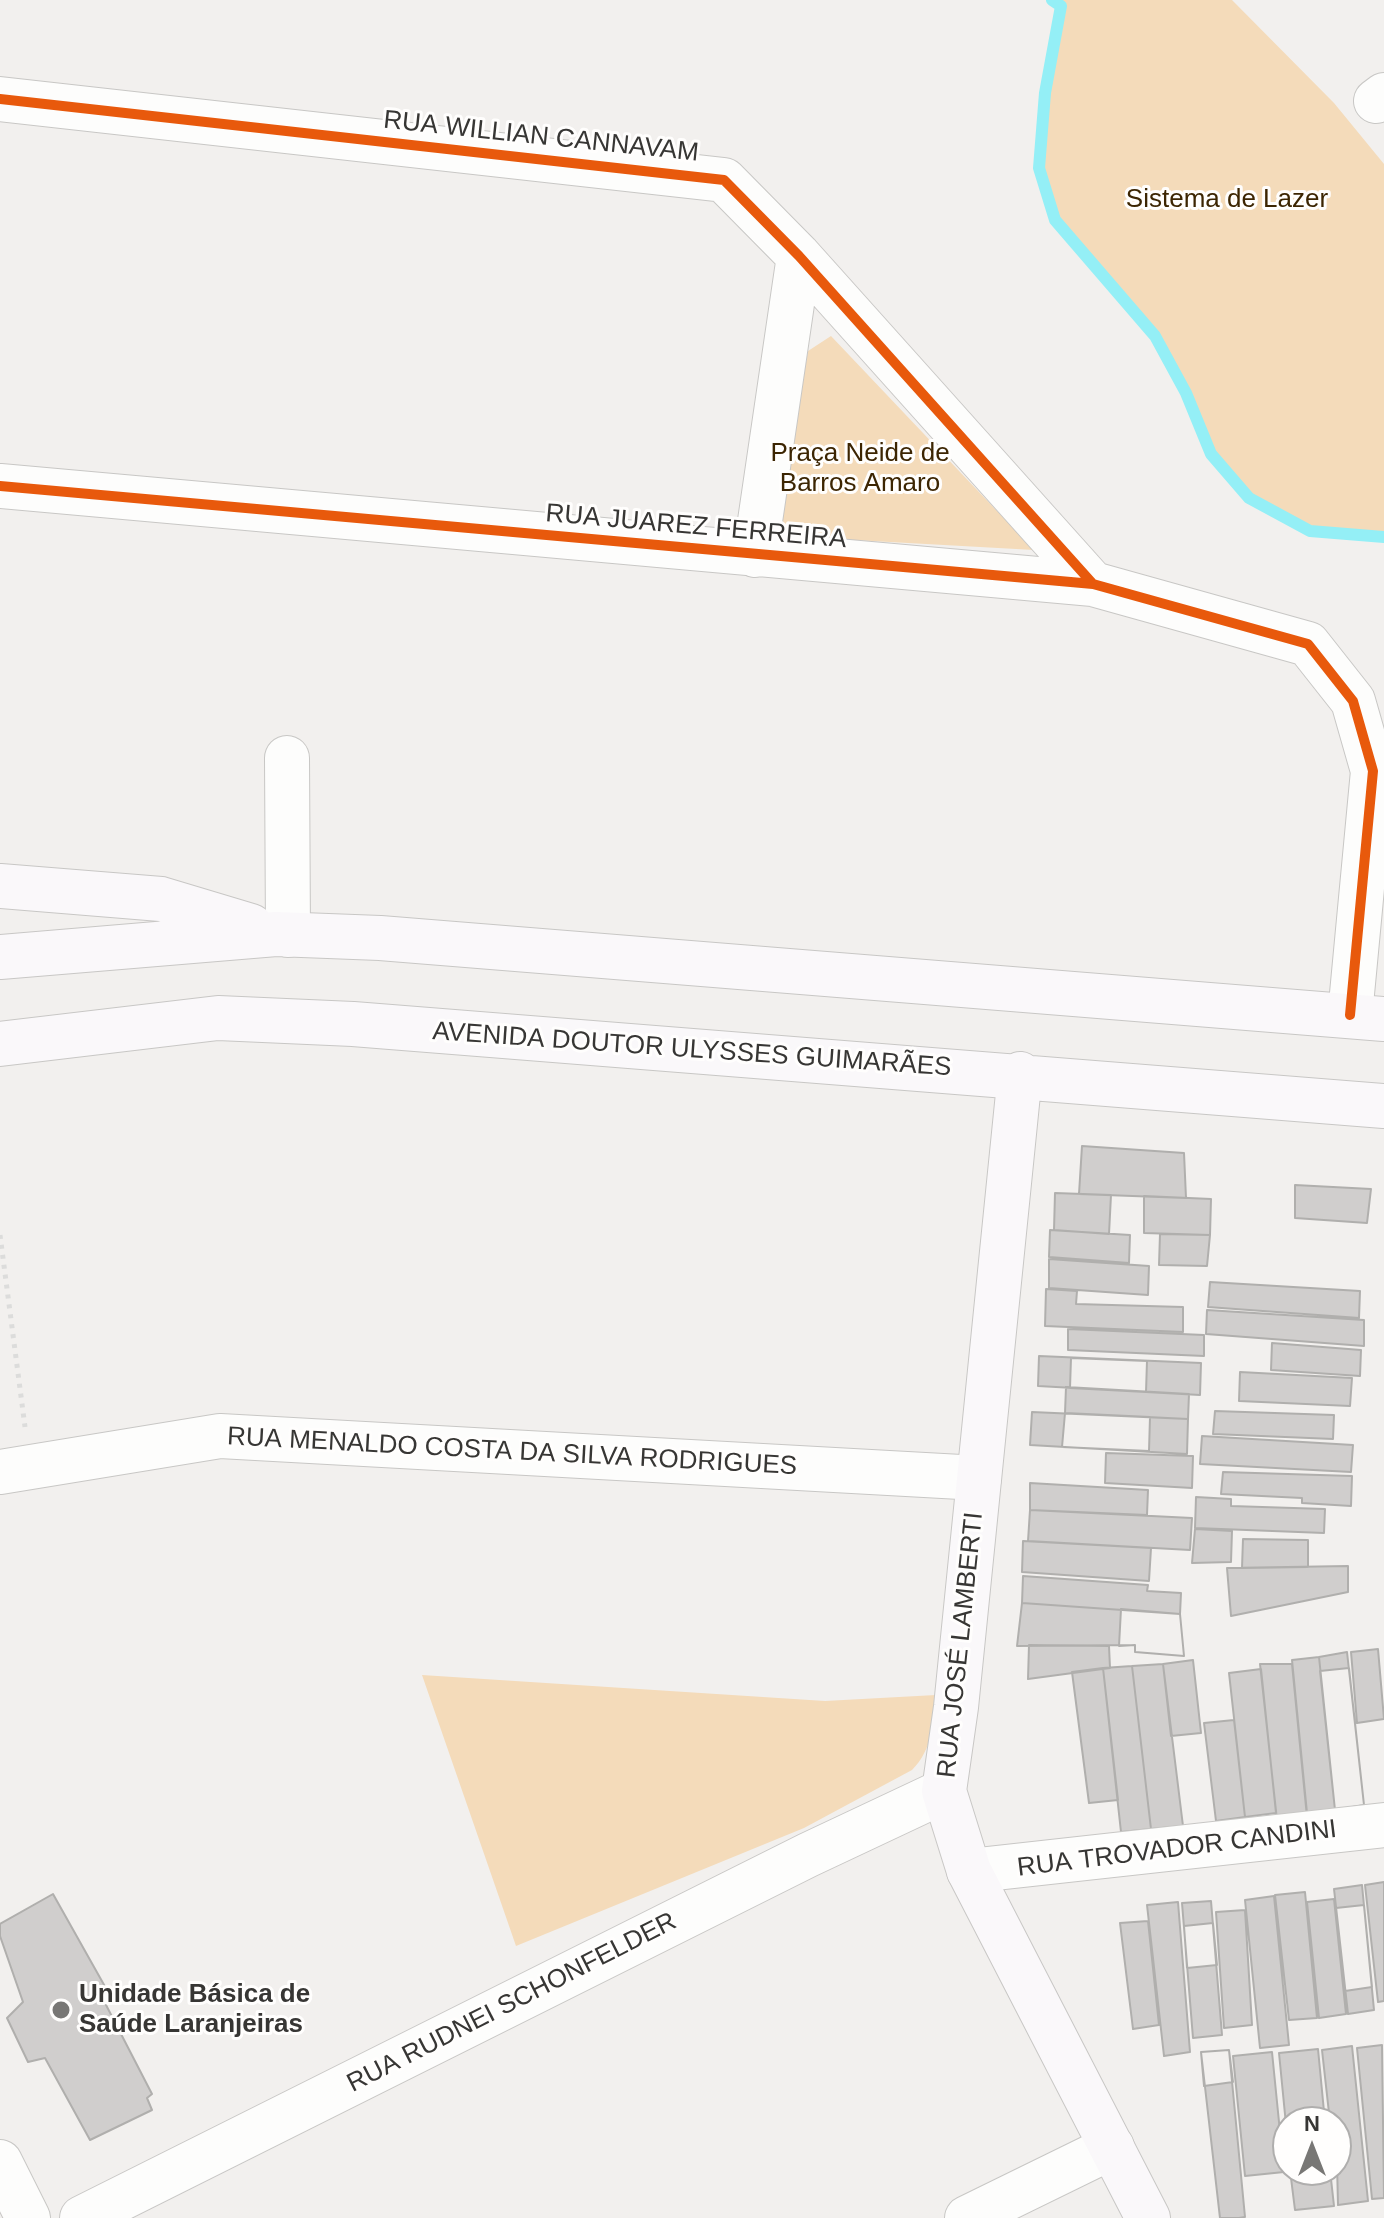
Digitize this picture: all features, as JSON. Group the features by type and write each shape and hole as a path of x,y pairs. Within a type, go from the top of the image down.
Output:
{"main road":[{"path":"0,886 161,899 282,934"},
{"path":"0,957 282,934 380,938 1367,1017"},
{"name":"AVENIDA DOUTOR ULYSSES GUIMARÃES","path":"0,1044 218,1018 353,1024 1020,1074 1384,1106"},
{"name":"RUA JOSÉ LAMBERTI","path":"1020,1074 944,1791 969,1871 1148,2218"}],"street":[{"name":"RUA WILLIAN CANNAVAM","path":"0,99 724,180 799,256 1093,584"},
{"path":"755,555 799,256"},
{"name":"RUA JUAREZ FERREIRA","path":"0,486 1093,584 1308,644 1353,701 1373,771 1367,1017"},
{"path":"282,934 287,758"},
{"name":"RUA MENALDO COSTA DA SILVA RODRIGUES","path":"15,1470 220,1436 979,1478"},
{"name":"RUA RUDNEI SCHONFELDER","path":"82,2218 808,1855 944,1791"},
{"name":"RUA TROVADOR CANDINI","path":"969,1871 1384,1825"},
{"path":"967,2218 1112,2147"},
{"path":"0,2162 28,2218"}],"path":[{"path":"0,1235 15,1470"}],"green space":[{"name":"Sistema de Lazer","path":"1052,0 1232,0 1334,103 1384,164 1384,537 1310,531 1249,498 1211,454 1155,335 1055,220 1039,168 1045,93 1061,7"},
{"name":"Praça Neide de Barros Amaro","path":"831,336 1034,550 800,537 778,523 808,351"},
{"path":"422,1675 825,1701 936,1695 928,1744 912,1770 804,1828 516,1946"}],"building":[{"path":"1082,1146 1184,1153 1186,1198 1079,1194"},
{"path":"1295,1185 1371,1189 1367,1223 1295,1218"},
{"path":"1055,1193 1111,1195 1109,1234 1054,1230"},
{"path":"1144,1196 1211,1199 1210,1235 1144,1233"},
{"path":"1050,1230 1130,1235 1129,1263 1049,1257"},
{"path":"1160,1234 1210,1235 1207,1266 1159,1265"},
{"path":"1049,1259 1149,1266 1148,1295 1049,1288"},
{"path":"1210,1282 1360,1291 1359,1318 1208,1307"},
{"path":"1046,1289 1077,1291 1076,1304 1183,1307 1183,1332 1045,1326"},
{"path":"1207,1310 1364,1320 1364,1346 1206,1334"},
{"path":"1068,1329 1204,1335 1204,1356 1068,1350"},
{"path":"1272,1343 1361,1350 1360,1376 1271,1370"},
{"path":"1039,1356 1201,1363 1200,1395 1038,1386"},
{"path":"1071,1358 1147,1361 1146,1392 1070,1388"},
{"path":"1240,1372 1352,1378 1350,1406 1239,1401"},
{"path":"1066,1387 1189,1394 1188,1419 1065,1413"},
{"path":"1215,1411 1334,1415 1333,1439 1213,1434"},
{"path":"1032,1412 1188,1419 1187,1454 1030,1445"},
{"path":"1065,1413 1150,1417 1149,1451 1062,1447"},
{"path":"1202,1436 1353,1445 1351,1472 1200,1464"},
{"path":"1106,1453 1193,1456 1192,1488 1105,1483"},
{"path":"1223,1472 1352,1476 1351,1506 1302,1503 1302,1498 1221,1494"},
{"path":"1030,1483 1148,1490 1147,1515 1030,1510"},
{"path":"1196,1497 1231,1499 1231,1506 1325,1509 1324,1533 1195,1528"},
{"path":"1030,1510 1192,1518 1190,1550 1028,1541"},
{"path":"1195,1529 1232,1531 1231,1562 1192,1563"},
{"path":"1243,1539 1308,1540 1308,1567 1242,1568"},
{"path":"1023,1541 1151,1548 1149,1581 1022,1572"},
{"path":"1348,1566 1348,1592 1231,1616 1227,1568"},
{"path":"1023,1576 1148,1585 1147,1591 1181,1593 1180,1614 1022,1603"},
{"path":"1022,1603 1180,1614 1184,1656 1135,1652 1135,1645 1017,1646"},
{"path":"1121,1609 1180,1614 1184,1656 1135,1652 1135,1645 1119,1646"},
{"path":"1029,1645 1109,1646 1110,1668 1028,1679"},
{"path":"1378,1649 1384,1719 1357,1723 1351,1652"},
{"path":"1347,1652 1364,1805 1335,1810 1319,1657"},
{"path":"1319,1657 1335,1810 1307,1813 1292,1660"},
{"path":"1193,1660 1201,1733 1171,1736 1163,1664"},
{"path":"1163,1664 1183,1826 1151,1829 1132,1666"},
{"path":"1260,1664 1292,1664 1307,1817 1277,1820"},
{"path":"1132,1666 1151,1829 1121,1832 1103,1668"},
{"path":"1103,1668 1118,1800 1089,1803 1072,1672"},
{"path":"1349,1668 1364,1805 1335,1810 1320,1671"},
{"path":"1261,1669 1276,1813 1245,1817 1229,1673"},
{"path":"1234,1720 1245,1817 1216,1821 1204,1723"},
{"path":"1384,1882 1384,2001 1378,2002 1365,1885"},
{"path":"1362,1885 1374,2010 1348,2014 1334,1889"},
{"path":"1305,1892 1317,2018 1289,2020 1275,1895"},
{"name":"Unidade Básica de Saúde Laranjeiras","path":"53,1894 112,1999 105,2003 152,2094 147,2098 152,2110 90,2140 45,2058 28,2062 7,2018 23,2002 0,1936 0,1924"},
{"path":"1274,1896 1289,2045 1260,2048 1245,1900"},
{"path":"1334,1899 1346,2014 1319,2018 1307,1902"},
{"path":"1211,1901 1222,2035 1193,2038 1182,1903"},
{"path":"1178,1902 1190,2052 1164,2056 1147,1905"},
{"path":"1364,1905 1372,1987 1345,1991 1336,1908"},
{"path":"1245,1910 1252,2025 1224,2028 1216,1912"},
{"path":"1148,1921 1159,2025 1133,2029 1120,1923"},
{"path":"1213,1923 1217,1965 1187,1968 1184,1926"},
{"path":"1382,2045 1384,2198 1372,2199 1357,2048"},
{"path":"1352,2046 1368,2201 1338,2205 1338,2186 1352,2186 1352,2106 1328,2106 1322,2050"},
{"path":"1318,2049 1323,2106 1284,2106 1279,2053"},
{"path":"1229,2050 1245,2217 1239,2218 1220,2218 1201,2052"},
{"path":"1229,2050 1233,2082 1204,2086 1201,2052"},
{"path":"1272,2052 1277,2106 1272,2106 1272,2173 1245,2176 1233,2056"},
{"path":"1292,2186 1332,2186 1334,2206 1295,2210"}],"waterway":[{"path":"1052,0 1061,6 1045,93 1039,168 1055,220 1155,336 1186,393 1211,454 1249,498 1310,531 1384,537"}],"cycle path":[{"path":"0,99 724,180 799,256 1093,584"},
{"path":"0,486 1093,584 1308,644 1353,701 1373,771 1350,1015"}],"place":[{"name":"Unidade Básica de Saúde Laranjeiras","path":"61,2010"}]}
